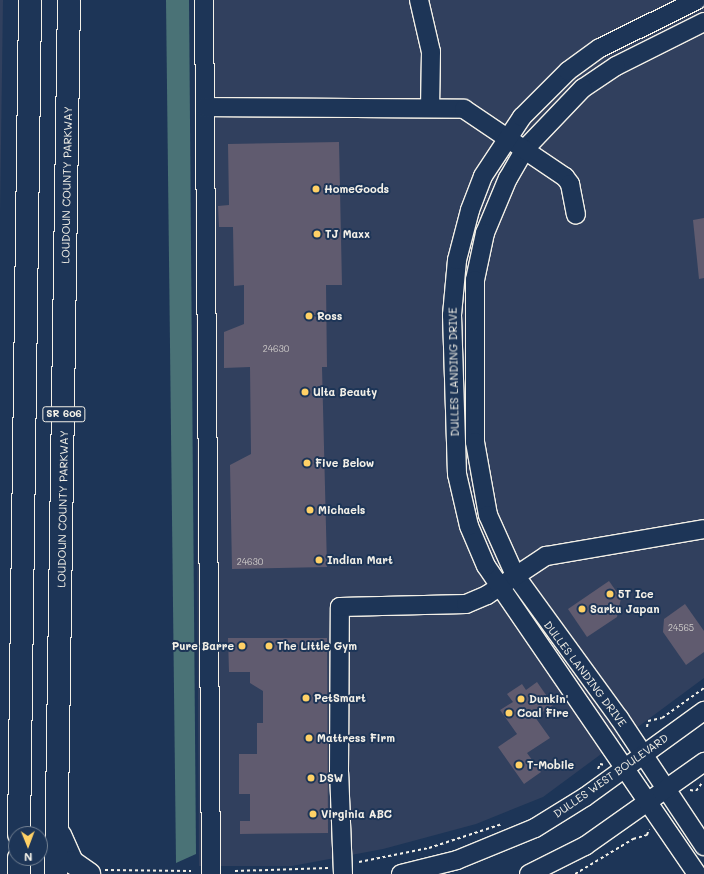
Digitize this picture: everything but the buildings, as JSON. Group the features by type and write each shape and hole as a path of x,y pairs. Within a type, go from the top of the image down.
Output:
{"main road":[{"path":"19,826 30,0"},
{"name":"LOUDOUN COUNTY PARKWAY","path":"56,874 69,0"},
{"path":"57,828 72,862 94,871"}],"street":[{"path":"204,0 211,874"},
{"path":"419,0 431,52 430,108"},
{"name":"DULLES LANDING DRIVE","path":"697,0 584,59 553,85 507,137 483,176 464,231 457,260 452,314 454,426 460,493 472,533 498,588 648,801 697,874"},
{"name":"DULLES LANDING DRIVE","path":"704,22 594,80 551,118 525,149 492,211 475,280 478,469 488,515 515,575 643,754 704,846"},
{"path":"205,108 464,109 525,149 570,184 576,214"},
{"path":"337,872 340,607 458,605 498,588 515,575 555,553 704,528"},
{"name":"DULLES WEST BOULEVARD","path":"401,874 457,860 535,828 624,768 704,711"},
{"path":"529,874 585,846 704,762"}],"path":[{"path":"647,727 648,721 662,718 704,688"},
{"path":"597,772 600,764 605,765"},
{"path":"690,790 696,791 704,781"},
{"path":"359,862 429,848 508,822"},
{"path":"575,874 633,839 648,835 649,828"},
{"path":"94,871 191,871"},
{"path":"235,871 337,872"}],"shaded area":[{"path":"0,0 3,0 0,214"},
{"path":"194,0 704,0 704,678 543,797 476,824 383,849 292,866 199,866"}],"green space":[{"path":"166,0 189,0 196,854 176,863"}],"place":[{"name":"HomeGoods","path":"316,189"},
{"name":"TJ Maxx","path":"317,234"},
{"name":"Ross","path":"309,316"},
{"name":"Ulta Beauty","path":"305,392"},
{"name":"Five Below","path":"307,463"},
{"name":"Michaels","path":"310,510"},
{"name":"Indian Mart","path":"319,560"},
{"name":"5T Ice","path":"610,594"},
{"name":"Sarku Japan","path":"582,609"},
{"name":"Pure Barre","path":"242,646"},
{"name":"The Little Gym","path":"269,646"},
{"name":"PetSmart","path":"306,698"},
{"name":"Dunkin'","path":"521,699"},
{"name":"Coal Fire","path":"509,713"},
{"name":"Mattress Firm","path":"309,738"},
{"name":"T-Mobile","path":"519,765"},
{"name":"DSW","path":"311,778"},
{"name":"Virginia ABC","path":"313,814"}]}
